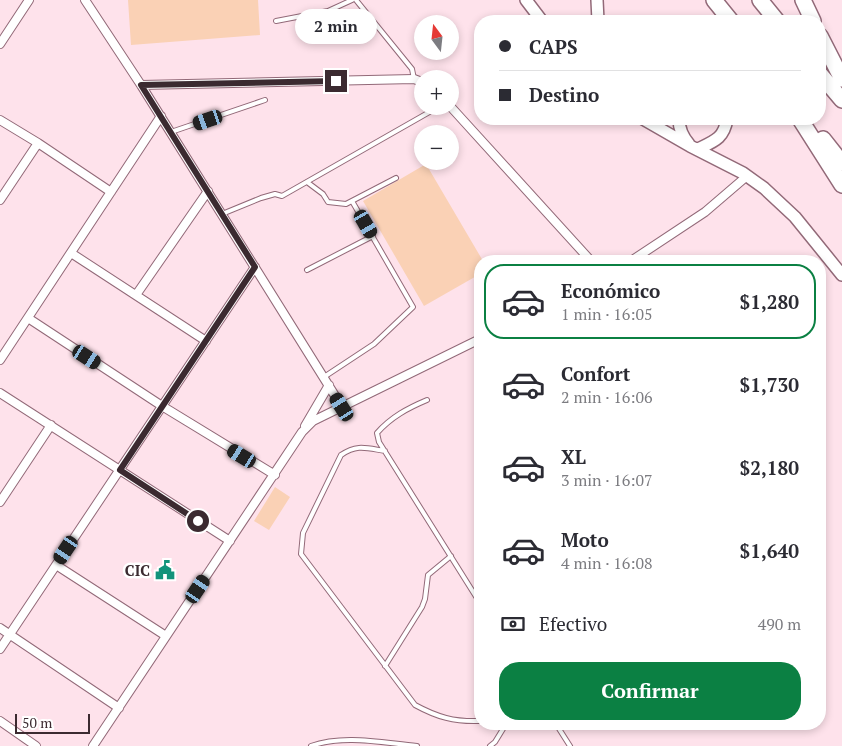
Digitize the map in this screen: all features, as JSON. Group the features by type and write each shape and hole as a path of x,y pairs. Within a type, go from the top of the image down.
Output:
{"highway":[{"path":"706,0 715,15"},
{"path":"714,0 726,15"},
{"path":"760,0 772,15"},
{"path":"803,0 810,15"},
{"path":"826,48 842,79"},
{"path":"826,81 842,100"},
{"path":"804,125 842,185"},
{"path":"811,125 842,163"}],"main road":[{"path":"526,0 537,15"},
{"path":"597,0 598,15"},
{"path":"653,125 747,176 764,188 795,217 826,255"},
{"path":"657,125 661,130"},
{"path":"679,125 682,136 694,148"},
{"path":"694,148 716,141 725,130 726,125"},
{"path":"826,255 842,275"}],"street":[{"path":"0,44 29,0"},
{"path":"85,0 161,116 342,407"},
{"path":"141,85 414,81"},
{"path":"458,115 585,255"},
{"path":"0,360 161,116"},
{"path":"0,120 111,192"},
{"path":"0,200 38,143"},
{"path":"640,255 705,212 747,176"},
{"path":"136,295 208,192"},
{"path":"70,253 206,341"},
{"path":"0,649 255,267"},
{"path":"28,318 162,406 274,475"},
{"path":"302,432 313,421 474,342"},
{"path":"93,746 274,475 329,385"},
{"path":"0,393 230,541"},
{"path":"0,502 51,425"},
{"path":"56,566 166,636"},
{"path":"0,628 120,708"},
{"path":"0,722 36,746"}],"lane":[{"path":"276,21 328,11 352,0"},
{"path":"356,0 414,73"},
{"path":"171,132 265,100"},
{"path":"222,214 261,198 275,194 282,196 424,115"},
{"path":"307,182 323,194 328,202 346,204 396,178"},
{"path":"324,377 374,344 414,307 352,200"},
{"path":"306,270 373,236"},
{"path":"428,400 407,409 384,424 377,433 379,442 474,593"},
{"path":"385,451 359,447 341,455 302,533 301,554 415,704 433,715 457,721 474,721"},
{"path":"386,666 422,607 428,575 451,556"},
{"path":"490,746 495,742 502,730"},
{"path":"560,730 570,746"},
{"path":"311,746 331,740 348,740 417,746"}],"shaded area":[{"path":"128,0 258,0 260,35 131,45"},
{"path":"416,170 430,170 479,255 474,255 474,277 424,306 363,201"},
{"path":"275,487 290,497 269,530 254,521"}],"place":[{"name":"CIC","path":"165,570"}],"route":[{"path":"198,521 120,470 255,267 141,85 336,81"}]}
